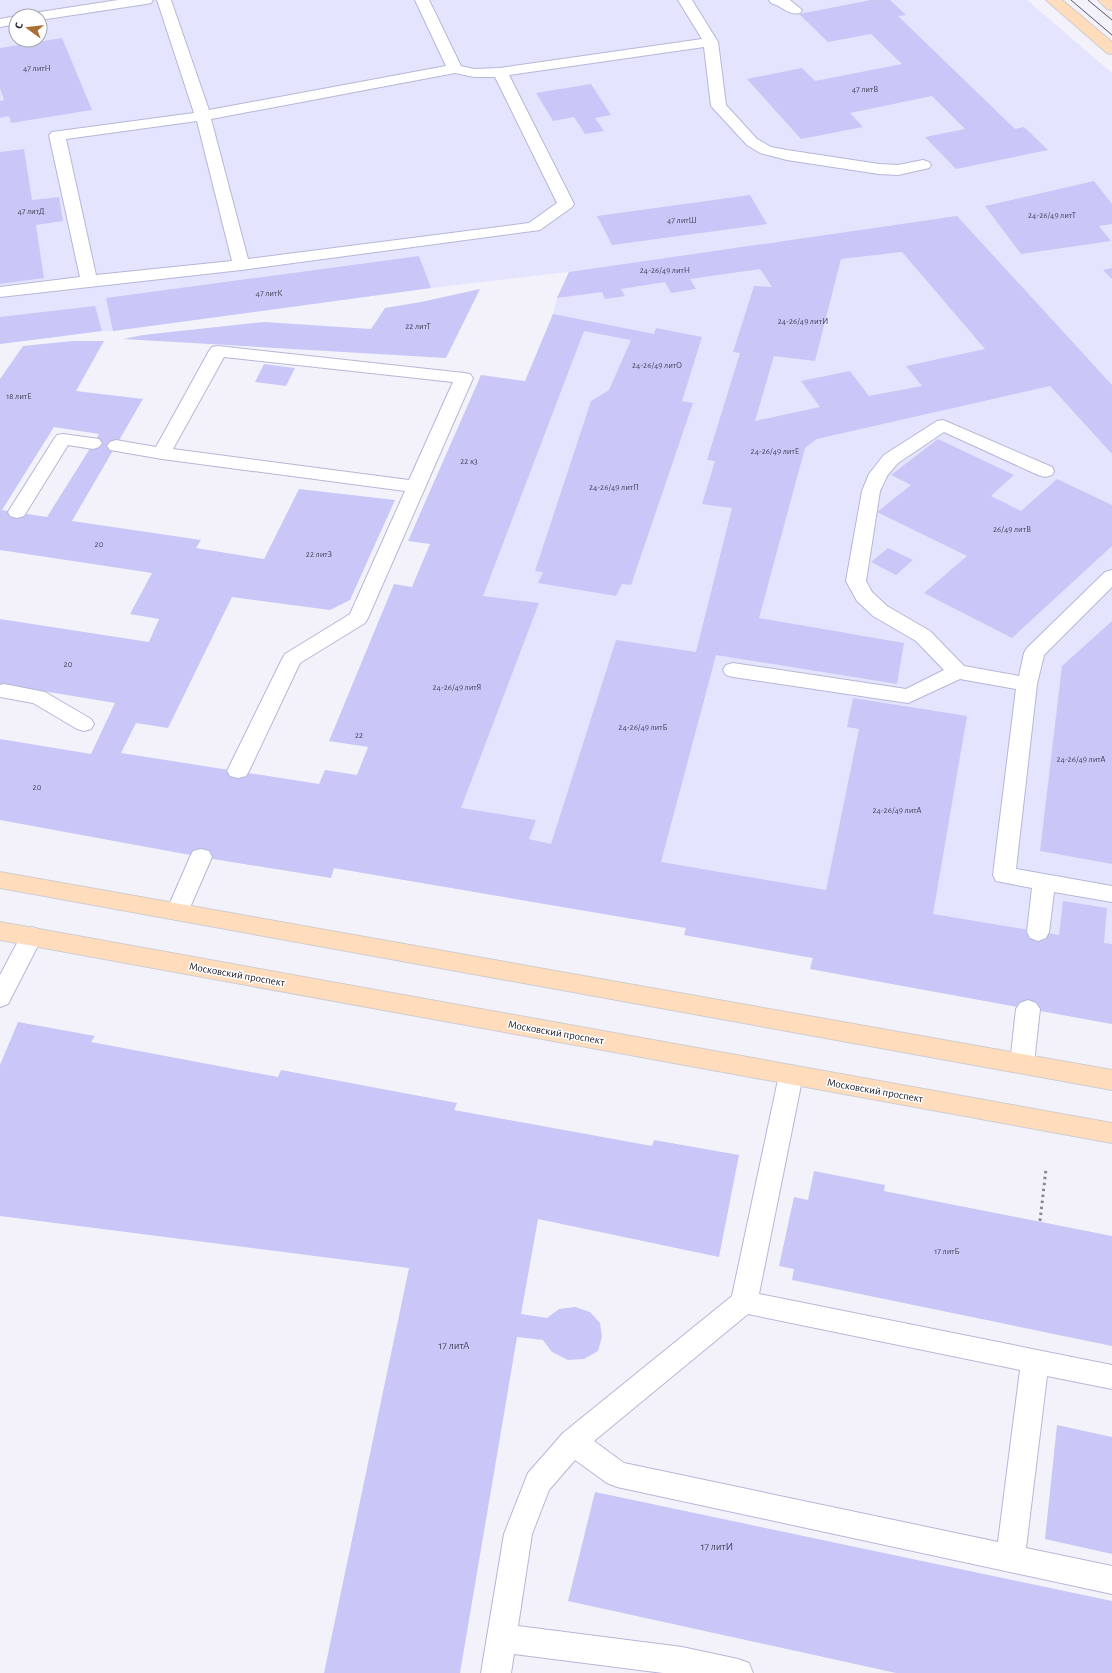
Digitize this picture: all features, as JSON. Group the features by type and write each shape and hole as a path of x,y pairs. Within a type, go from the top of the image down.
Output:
{"main road":[{"path":"1053,0 1112,50"},
{"path":"1105,0 1112,6"},
{"path":"0,880 1112,1080"},
{"name":"Московский проспект","path":"0,931 1112,1133"}],"lane":[{"path":"48,15 146,0"},
{"path":"164,0 203,116 241,265"},
{"path":"422,0 454,68"},
{"path":"685,0 710,42 719,106 752,142 766,150 787,155 879,169 898,170 924,165"},
{"path":"776,0 784,2 794,10"},
{"path":"89,281 57,135 203,116 454,68 474,73 500,72 710,42"},
{"path":"0,292 241,265 534,227 566,204 500,72"},
{"path":"162,453 218,351 464,378 358,618 292,659 238,771"},
{"path":"958,672 923,636 880,611 864,596 856,581 871,491 878,474 890,459 943,425 1045,471"},
{"path":"17,512 63,439 93,443"},
{"path":"116,446 416,487"},
{"path":"1112,576 1034,653 1027,684 1004,875 1112,894"},
{"path":"733,670 908,696 958,672 1027,684"},
{"path":"4,691 38,697 84,724"},
{"path":"177,912 200,857"},
{"path":"1038,932 1044,882"},
{"path":"0,998 32,936"},
{"path":"1022,1063 1028,1009"},
{"path":"496,1673 518,1534 538,1482 573,1442 744,1302 791,1075"},
{"path":"744,1302 1112,1377"},
{"path":"1010,1558 1035,1361"},
{"path":"573,1442 617,1474 1112,1580"},
{"path":"501,1638 682,1661 738,1673"}],"path":[{"path":"1040,1221 1046,1170"}],"shaded area":[{"path":"0,0 1027,0 1112,73 1112,1024 810,969 812,958 684,935 686,928 334,868 553,314 557,298 569,272 431,288 113,331 102,331 0,344"}],"building":[{"path":"871,0 890,0 906,15 898,16 1015,129 1024,127 1048,150 956,169 925,137 965,129 932,96 850,113 863,127 801,139 747,79 802,68 815,81 902,64 871,34 828,42 799,14"},
{"path":"62,38 92,110 11,123 9,116 0,118 0,101 4,100 0,88 0,48 8,47 8,48 48,48 48,40"},
{"path":"591,84 611,115 595,118 604,131 585,134 574,117 553,121 536,93"},
{"path":"24,149 32,200 59,197 63,221 36,225 44,278 0,284 0,152"},
{"path":"1094,181 1112,204 1112,224 1099,226 1111,241 1021,254 985,206"},
{"path":"750,195 767,224 612,245 597,216"},
{"path":"957,216 1112,385 1112,454 1050,386 817,439 805,448 759,618 904,643 897,684 716,655 661,862 826,890 859,729 847,727 853,698 967,716 933,914 1059,935 1063,901 1107,908 1104,943 1112,944 1112,1024 810,969 813,958 684,935 686,928 334,868 331,878 201,857 0,820 0,739 91,754 115,703 7,685 0,697 0,619 149,642 159,619 130,614 152,573 0,550 0,379 23,346 73,341 104,341 76,391 143,399 72,521 201,540 196,548 264,559 299,489 395,500 350,600 330,610 232,597 168,728 136,723 121,753 319,784 325,770 357,775 368,747 329,741 394,584 412,587 430,544 408,541 481,375 525,381 553,314 654,334 656,328 702,337 682,401 693,403 631,585 622,584 616,596 538,583 543,572 535,571 591,401 609,390 631,340 584,331 483,596 539,603 461,808 536,820 529,839 551,844 616,640 696,652 732,508 702,504 715,461 707,460 740,353 733,352 754,286 772,287 760,269 690,279 696,289 671,293 665,282 621,289 625,296 605,299 602,292 557,298 569,272","holes":["902,252 985,349 906,366 922,386 869,396 850,371 801,381 820,407 755,421 774,356 815,361 841,259","54,427 99,434 47,517 2,510"]},
{"path":"419,256 431,288 113,331 106,298"},
{"path":"1112,268 1112,279 1103,270"},
{"path":"480,289 446,358 123,339 143,335 264,322 371,329 385,308"},
{"path":"95,306 102,331 0,344 0,317"},
{"path":"264,364 295,368 286,386 255,382"},
{"path":"938,439 1014,475 991,496 1021,511 1057,479 1112,505 1112,546 1012,638 924,593 967,556 877,512 911,485 891,475"},
{"path":"888,548 913,560 896,575 871,562"},
{"path":"1112,621 1112,864 1040,851 1062,666"},
{"path":"18,1022 95,1036 91,1042 278,1077 281,1070 457,1103 454,1110 652,1146 654,1140 739,1155 719,1257 538,1219 521,1314 547,1318 559,1309 575,1307 590,1312 600,1323 602,1337 598,1351 584,1359 568,1360 552,1352 543,1340 517,1337 460,1673 324,1673 409,1268 0,1216 0,1065"},
{"path":"814,1171 885,1185 884,1191 1112,1236 1112,1346 792,1280 794,1269 779,1266 794,1197 808,1200"},
{"path":"1057,1425 1112,1437 1112,1554 1045,1539"},
{"path":"595,1492 1112,1601 1112,1673 896,1673 568,1601"}],"tram line":[{"path":"1071,0 1112,35"},
{"path":"1088,0 1112,20"}]}
